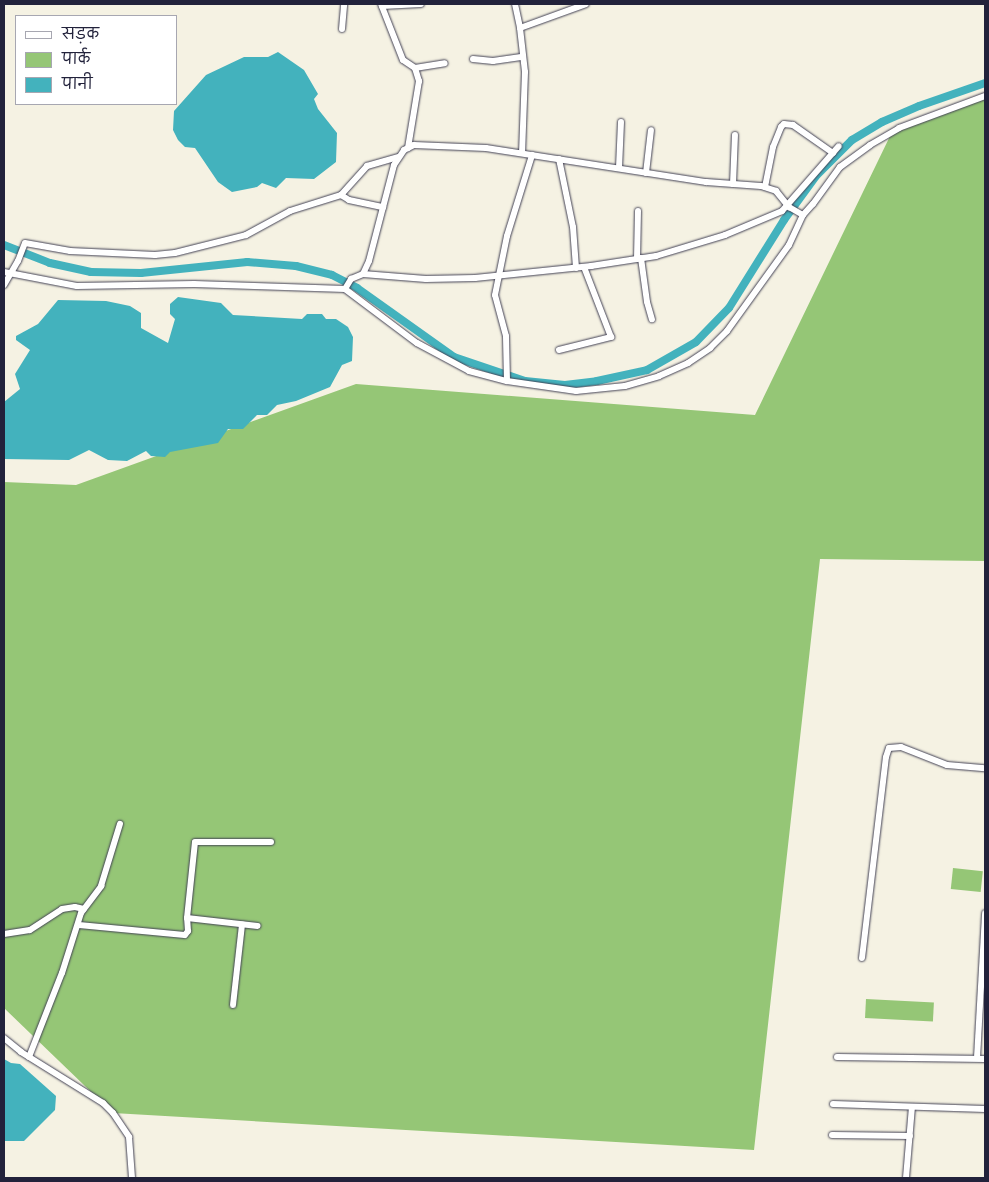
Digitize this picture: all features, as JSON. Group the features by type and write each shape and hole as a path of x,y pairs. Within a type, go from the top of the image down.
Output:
{"street":[{"path":"342,29 344,4"},
{"path":"408,148 419,81 415,68 403,60 381,5 421,4"},
{"path":"515,4 520,28 525,84 522,153"},
{"path":"520,28 586,4"},
{"path":"473,59 494,61 523,57"},
{"path":"415,68 445,63"},
{"path":"347,285 418,343 443,359 469,371 576,391 625,386 659,376 688,364 710,348 727,331 789,245 803,215 814,204 840,167 870,145 899,128 985,96"},
{"path":"619,168 621,122"},
{"path":"765,187 774,146 784,124 793,125 833,153"},
{"path":"646,173 651,130"},
{"path":"733,184 735,135"},
{"path":"4,284 12,274 25,243 70,252 155,255 175,253 246,235 290,211 341,195 367,166 398,157 414,145 463,146 522,153 646,173 765,187 776,191 790,207 803,215"},
{"path":"363,274 426,279 498,276 584,267 656,256 725,234 790,207 839,146"},
{"path":"507,377 506,336 495,295 507,236 532,155"},
{"path":"4,272 76,286 194,284 347,285 363,274 369,260 398,157"},
{"path":"559,159 573,228 576,268"},
{"path":"341,195 349,200 383,207"},
{"path":"638,211 639,259 652,320"},
{"path":"559,350 611,337 584,267"},
{"path":"862,958 886,757 889,748 902,747 947,765 985,768"},
{"path":"29,1057 84,909 101,886 120,824"},
{"path":"79,925 181,936 188,931 187,918 195,842 271,842"},
{"path":"4,934 20,933 36,928 62,909 74,907 84,909"},
{"path":"977,1058 985,913"},
{"path":"187,918 258,926"},
{"path":"233,1005 242,925"},
{"path":"4,1038 29,1057 102,1103 113,1113 129,1138 132,1178"},
{"path":"837,1057 985,1059"},
{"path":"833,1104 985,1109"},
{"path":"906,1178 912,1107"},
{"path":"832,1135 910,1136"}],"green space":[{"path":"985,97 985,561 820,559 754,1150 113,1113 4,1008 4,482 76,485 356,384 755,415 892,132"},
{"path":"953,868 983,871 981,892 951,889"},
{"path":"866,999 934,1003 933,1022 865,1018"}],"water":[{"path":"278,52 304,70 318,94 314,99 318,109 337,133 336,162 314,179 286,178 276,188 262,183 257,187 232,192 218,182 195,148 185,147 178,140 173,130 174,111 206,75 244,57 268,57"},
{"path":"178,297 221,303 233,315 302,319 307,314 322,314 326,319 336,319 348,327 353,337 352,361 342,365 330,387 296,401 277,405 267,415 257,415 243,429 228,429 218,443 170,452 165,457 151,456 146,451 127,461 108,460 89,450 69,460 4,459 4,402 20,389 15,374 30,350 16,340 16,336 38,324 58,300 106,301 130,306 141,313 141,328 168,343 175,319 170,314 170,304"},
{"path":"4,1059 11,1063 20,1064 56,1096 55,1110 24,1141 4,1141"}],"waterway":[{"path":"4,245 50,263 91,272 141,273 247,262 296,266 332,275 357,288 454,357 525,381 565,385 597,381 647,370 696,342 729,308 784,220 816,176 852,140 882,122 919,106 985,83"}]}
